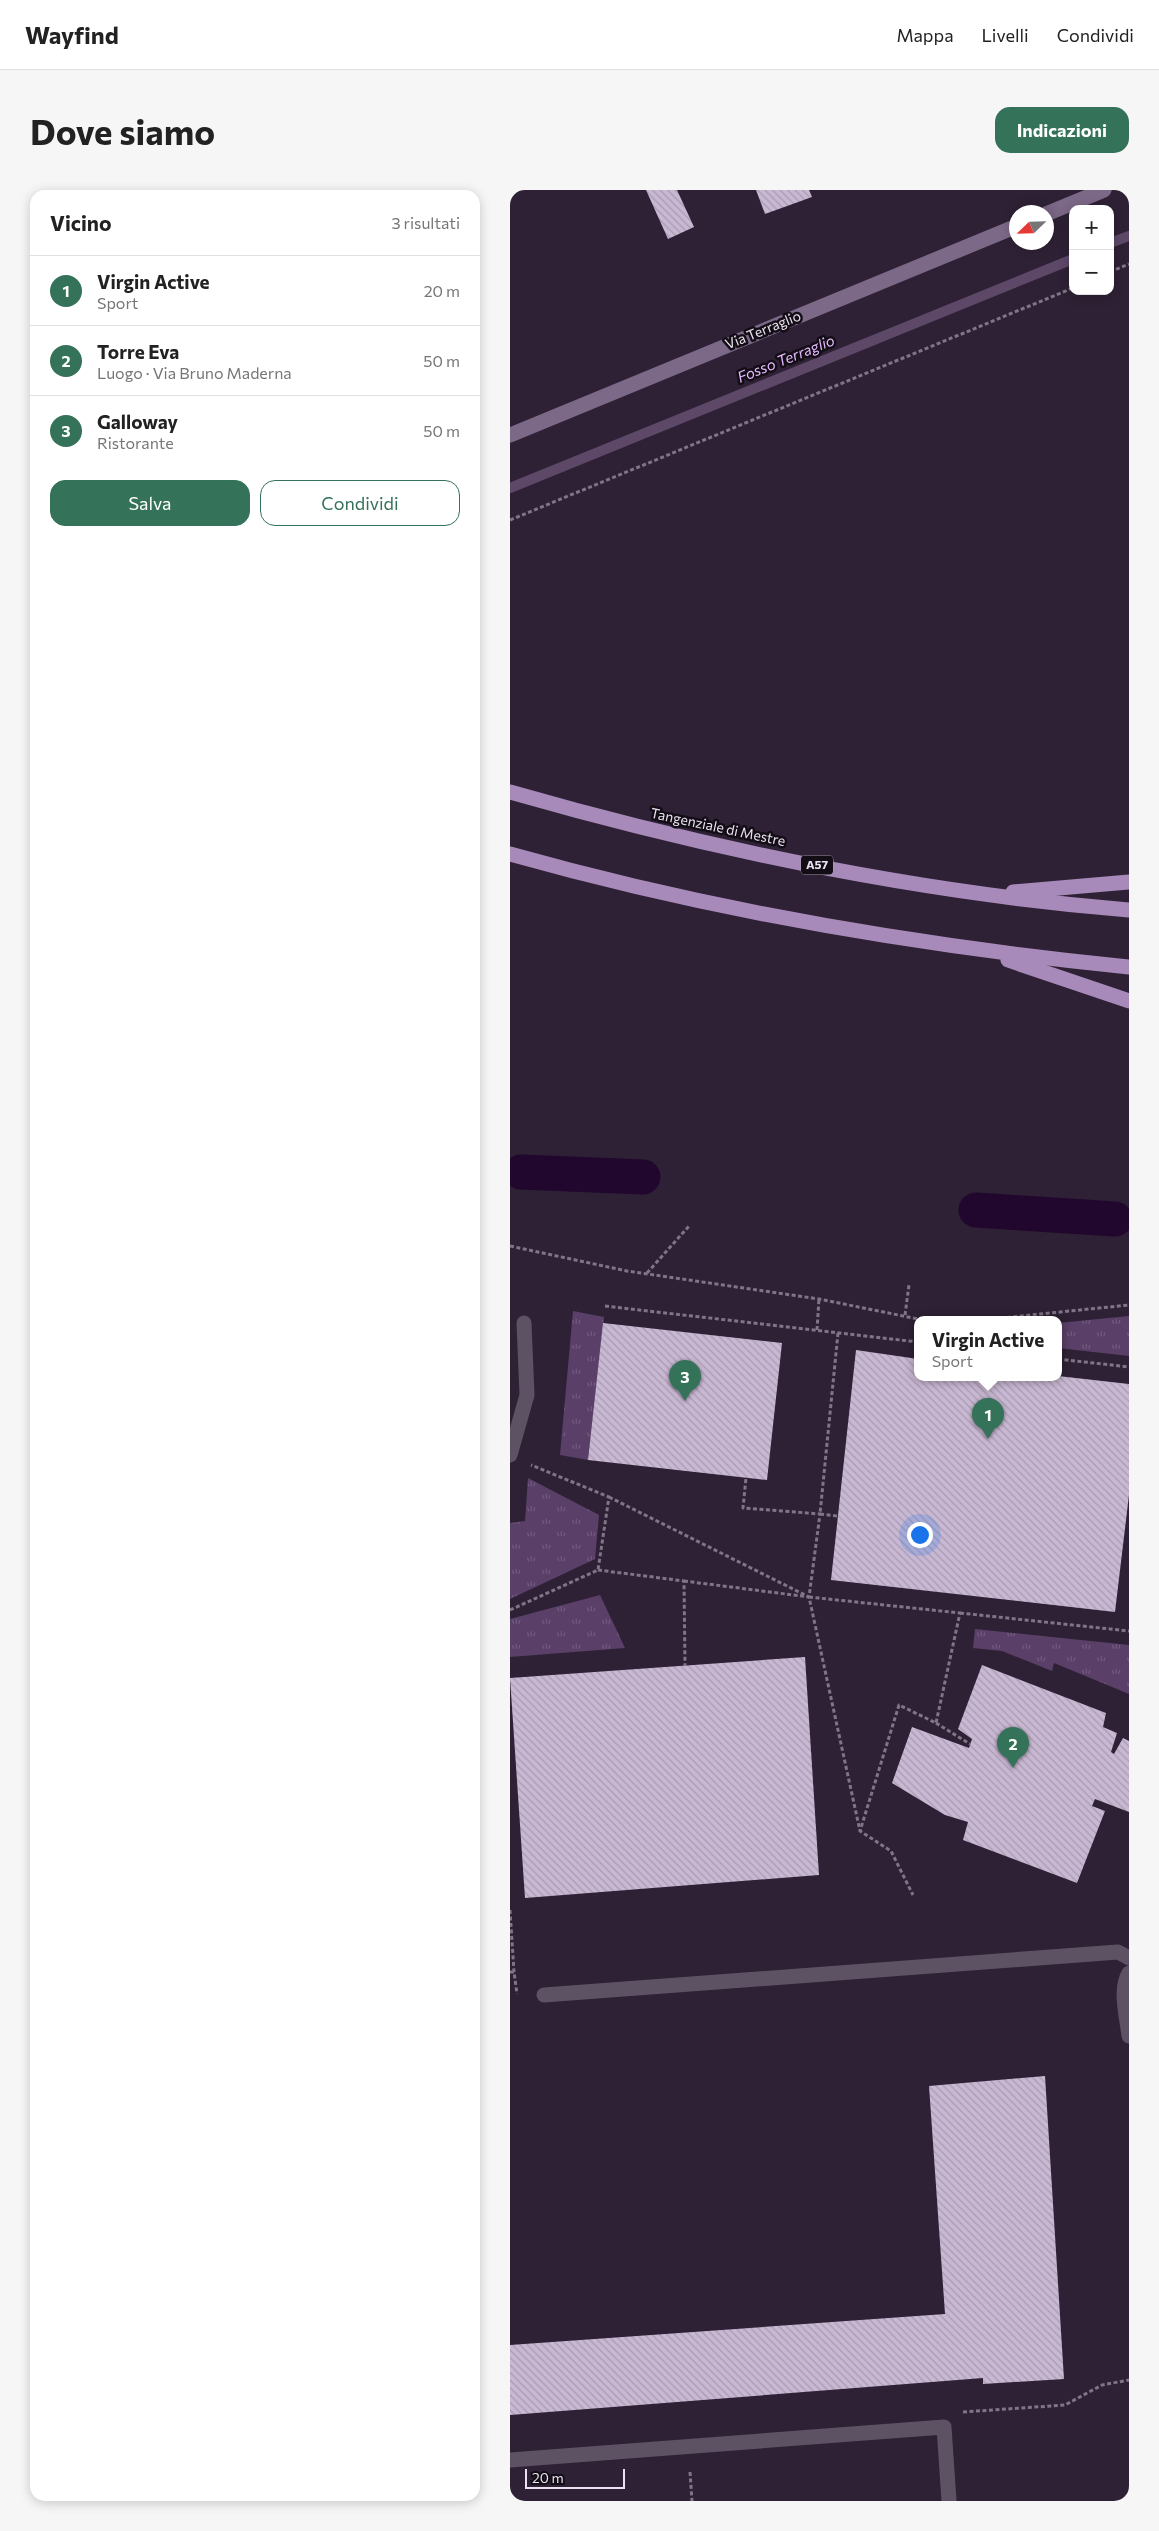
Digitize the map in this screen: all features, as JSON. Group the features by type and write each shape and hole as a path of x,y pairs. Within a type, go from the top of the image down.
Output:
{"highway":[{"name":"Tangenziale di Mestre","path":"510,792 587,814 705,843 903,883 985,895 1129,910"},
{"path":"510,854 583,875 703,902 901,940 1129,967"},
{"name":"A57","path":"985,895 1129,882"},
{"path":"983,951 1129,1001"}],"main road":[{"path":"1054,211 1104,190"},
{"name":"Via Terraglio","path":"510,435 1009,229"}],"street":[{"path":"516,1458 527,1396 524,1323"},
{"path":"544,1995 1118,1952 1129,1958"},
{"path":"1129,1973 1126,1978 1125,1994 1129,2036"},
{"path":"510,2460 944,2427 949,2501"}],"path":[{"path":"1114,270 1129,264"},
{"path":"510,520 1069,290"},
{"path":"646,1272 689,1226"},
{"path":"510,1246 627,1271 646,1272 819,1300 914,1318"},
{"path":"905,1315 909,1285"},
{"path":"817,1330 819,1300"},
{"path":"1020,1316 1129,1305"},
{"path":"605,1306 914,1342"},
{"path":"838,1333 820,1514 809,1597 860,1831 891,1851 913,1895"},
{"path":"1062,1359 1129,1367"},
{"path":"516,1458 609,1497 809,1597"},
{"path":"746,1478 743,1508 838,1516"},
{"path":"598,1570 609,1497"},
{"path":"510,1610 598,1570 809,1597 1129,1631"},
{"path":"684,1581 685,1666"},
{"path":"936,1723 960,1613"},
{"path":"860,1831 899,1705 936,1723 970,1744"},
{"path":"510,1910 514,1972"}],"green space":[{"path":"573,1311 604,1317 588,1460 560,1455"},
{"path":"1129,1316 1129,1356 1062,1348 1062,1323"},
{"path":"528,1478 599,1515 595,1559 510,1599 510,1523 525,1521"},
{"path":"600,1595 625,1648 510,1657 510,1619"},
{"path":"975,1629 1129,1645 1129,1694 1054,1663 1052,1671 1002,1651 973,1648"}],"building":[{"path":"646,190 677,190 694,227 668,239"},
{"path":"756,190 809,190 812,197 765,214"},
{"path":"603,1323 782,1343 767,1480 588,1460"},
{"path":"856,1350 914,1358 914,1381 1062,1381 1062,1376 1129,1384 1129,1495 1115,1612 831,1580"},
{"path":"805,1657 819,1875 525,1898 510,1678"},
{"path":"982,1665 1106,1713 1103,1727 1117,1733 1111,1752 1114,1754 1123,1738 1129,1741 1129,1812 1095,1799 1092,1806 1105,1811 1077,1883 963,1840 968,1822 945,1815 892,1783 912,1727 969,1748 972,1739 958,1729"},
{"path":"1045,2076 1064,2379 983,2384 983,2378 510,2415 510,2345 945,2314 929,2086"}],"waterway":[{"name":"Fosso Terraglio","path":"1114,242 1129,236"},
{"name":"Fosso Terraglio","path":"510,488 1069,261"},
{"path":"521,1172 643,1177"},
{"path":"976,1210 1115,1219"}],"place":[{"name":"Galloway","path":"685,1401"},
{"name":"Virgin Active","path":"988,1439"},
{"name":"Torre Eva","path":"1013,1768"}]}
